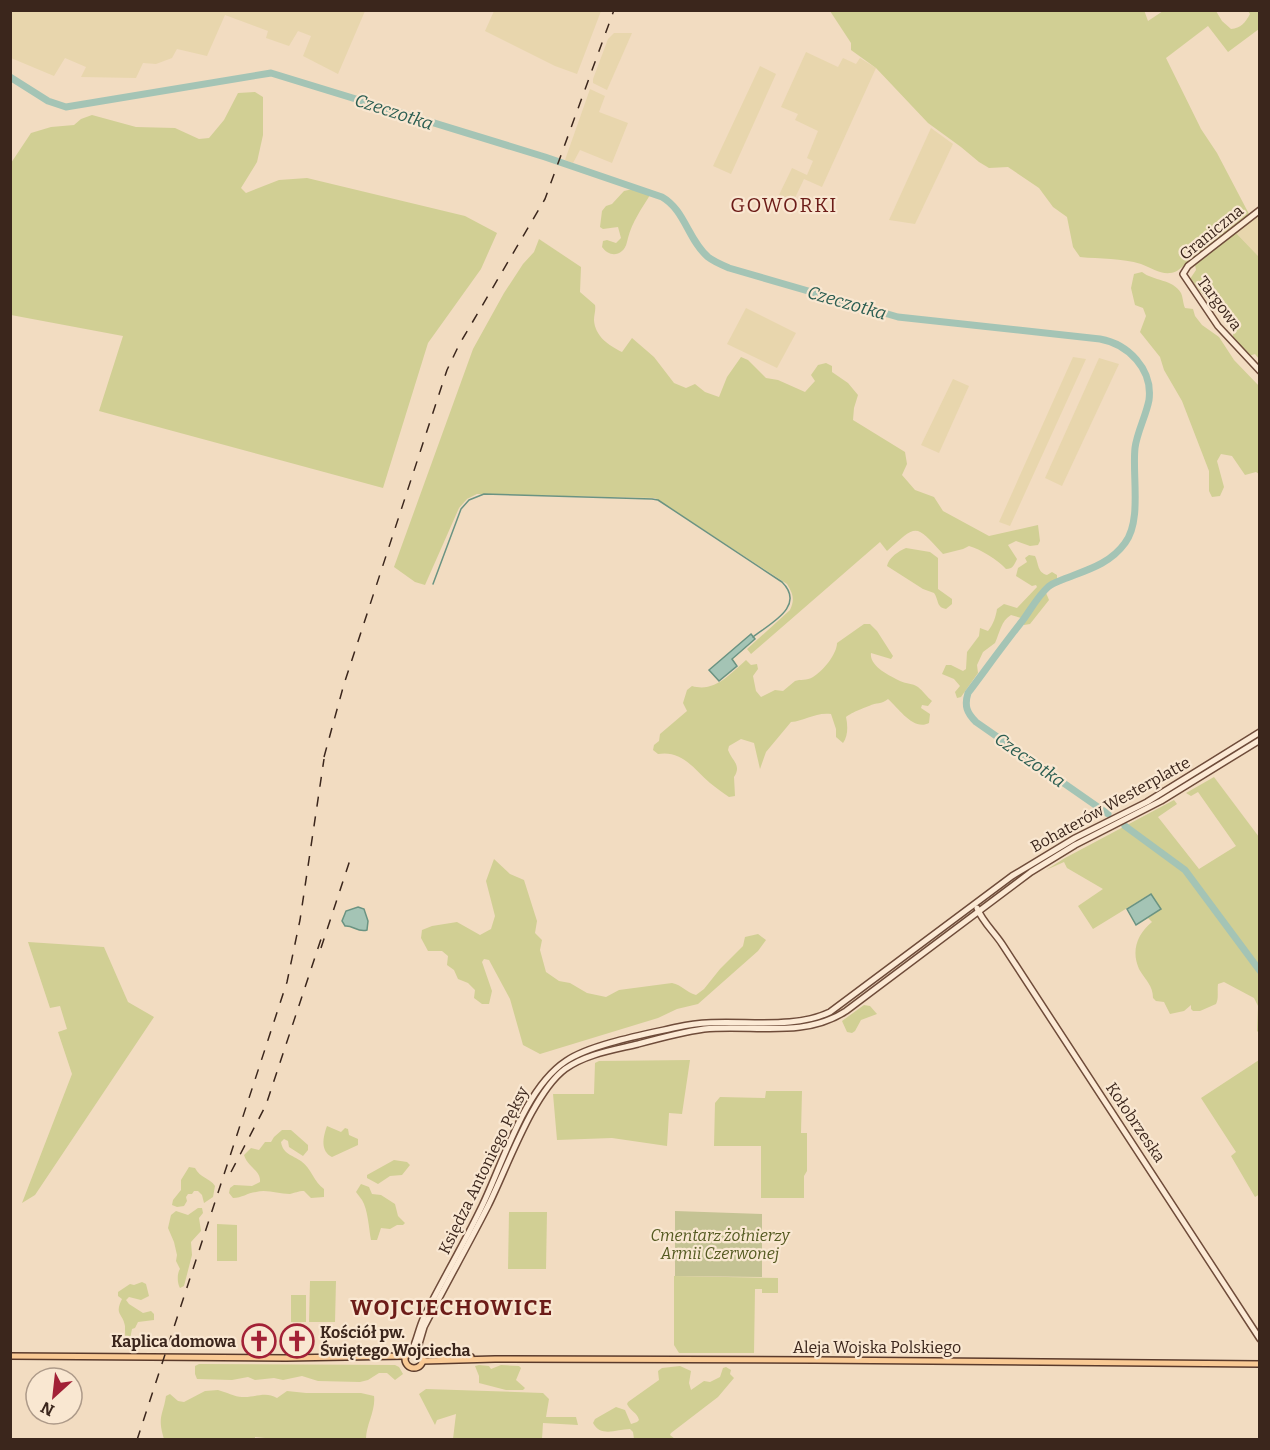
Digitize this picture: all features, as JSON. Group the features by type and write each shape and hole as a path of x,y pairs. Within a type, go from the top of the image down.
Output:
{"main road":[{"name":"Graniczna","path":"1184,278 1184,272 1188,266 1260,210"},
{"name":"Targowa","path":"1184,278 1218,326 1260,371"},
{"name":"Bohaterów Westerplatte","path":"976,907 1041,857 1169,789 1260,732"},
{"name":"Bohaterów Westerplatte","path":"976,907 1046,862 1167,798 1260,740"},
{"name":"Kołobrzeska","path":"976,907 1157,1178 1260,1339"},
{"name":"Księdza Antoniego Pęksy","path":"412,1350 420,1326 483,1206 493,1179 534,1095 546,1077 558,1066 575,1055 594,1048 681,1026 712,1022 800,1021 826,1014 842,1006 976,907"},
{"name":"Księdza Antoniego Pęksy","path":"422,1356 421,1337 428,1320 489,1204 539,1099 559,1074 587,1057 679,1033 726,1028 801,1028 829,1020 846,1011 976,907"},
{"path":"412,1350 422,1356 421,1365 416,1368 408,1366 406,1359 412,1350"},
{"path":"10,1356 406,1359"},
{"name":"Aleja Wojska Polskiego","path":"422,1356 495,1359 1260,1364"}],"shaded area":[{"path":"494,10 601,11 577,74 555,66 485,31"},
{"path":"1144,10 1148,21 1163,11 1216,11 1231,29 1237,28 1244,22 1250,14 1248,11 1259,11 1259,29 1228,52 1208,26 1166,58 1201,129 1217,153 1249,214 1172,273 1159,272 1141,264 1126,261 1080,257 1073,247 1067,217 1053,207 1039,188 1008,167 989,168 928,123 876,68 851,50 851,43 830,11"},
{"path":"10,11 365,11 338,74 303,56 311,36 298,31 289,46 266,38 268,31 225,15 207,56 177,49 172,58 156,64 143,63 136,78 81,77 86,67 65,58 54,76 11,58"},
{"path":"614,33 632,33 607,90 593,83 593,79 608,39"},
{"path":"806,52 838,67 843,58 856,64 860,58 876,68 822,187 804,179 794,200 779,195 792,168 807,175 813,161 807,158 818,131 795,120 798,114 781,107"},
{"path":"760,66 776,74 731,174 713,166"},
{"path":"590,89 605,96 599,112 628,123 612,163 580,150 573,163 565,160"},
{"path":"255,92 263,97 263,135 257,162 241,188 246,193 279,180 307,178 465,216 497,233 481,269 428,343 383,488 99,411 123,336 11,315 11,163 31,133 51,127 74,125 81,119 92,115 136,127 175,128 199,139 209,138 224,120 238,93"},
{"path":"931,128 953,144 915,224 889,220"},
{"path":"633,189 650,195 635,221 624,248 617,254 611,254 602,247 603,241 616,243 621,238 618,227 603,229 600,227 602,211 624,191"},
{"path":"1259,216 1259,257 1236,233"},
{"path":"1236,233 1259,257 1259,359 1255,354 1249,356 1233,337 1234,325 1225,312 1217,311 1190,279 1196,270 1195,265"},
{"path":"539,239 581,267 580,292 595,305 594,320 597,331 612,346 622,352 632,338 654,357 674,383 686,388 695,384 705,392 719,397 727,377 741,357 748,360 766,378 778,380 805,392 815,381 811,375 818,365 826,363 832,366 832,372 848,383 858,395 853,420 905,452 907,464 902,475 915,490 934,497 943,511 989,536 1038,525 1040,541 1038,545 1030,546 1016,541 1008,545 1017,559 1012,567 1006,569 989,555 969,546 943,554 921,532 916,531 905,535 887,551 880,542 751,654 747,649 790,610 793,597 787,584 655,498 477,494 467,499 459,508 425,585 415,582 394,567 473,349 504,293 534,252"},
{"path":"1142,272 1177,288 1182,295 1185,308 1193,309 1202,325 1219,337 1234,360 1259,386 1259,474 1256,472 1245,475 1232,456 1221,454 1217,461 1224,487 1220,496 1212,497 1209,491 1209,471 1182,401 1164,370 1160,357 1140,332 1146,316 1143,308 1135,305 1131,288 1134,274"},
{"path":"746,308 796,333 777,368 727,344"},
{"path":"1073,357 1086,359 1010,526 999,522"},
{"path":"1099,358 1119,364 1062,486 1045,478"},
{"path":"953,379 969,386 939,453 921,445"},
{"path":"906,548 930,552 938,558 938,589 952,599 952,604 946,609 939,605 934,593 923,589 887,566 892,557"},
{"path":"1029,555 1035,556 1044,574 1052,572 1057,575 1057,580 1044,588 1049,600 1030,624 1024,625 1021,618 1011,615 1008,617 995,643 983,652 977,665 978,673 961,697 957,698 955,692 960,686 954,679 942,674 946,665 963,671 966,669 967,652 979,636 980,628 988,631 997,609 1004,604 1017,608 1037,587 1016,576 1018,568 1027,562 1025,558"},
{"path":"864,624 870,624 877,631 893,656 891,659 871,653 873,662 896,679 918,687 932,701 928,706 922,705 921,708 930,714 929,723 923,725 913,722 888,699 846,717 847,731 843,743 836,737 831,714 815,715 791,722 766,752 760,769 754,743 741,739 729,746 728,750 737,769 734,777 735,796 729,797 681,758 658,754 653,750 654,745 659,741 660,734 687,711 683,703 687,690 692,686 708,687 715,684 746,660 751,665 757,664 758,669 753,676 756,691 761,697 775,690 783,691 795,681 808,679 817,674 832,657 837,643"},
{"path":"751,634 755,639 732,659 737,666 719,681 709,670"},
{"path":"1214,777 1259,837 1259,1033 1257,1031 1258,1006 1254,998 1224,982 1218,984 1216,1004 1200,1011 1193,1011 1191,1005 1184,1011 1170,1014 1164,1002 1153,998 1152,990 1139,969 1136,956 1139,937 1152,922 1148,918 1161,909 1150,894 1093,929 1078,906 1103,889 1067,868 1064,862 1046,870 1174,800 1177,804 1158,817 1199,869 1236,846 1198,792 1191,796 1186,793"},
{"path":"494,859 510,874 524,880 537,921 535,933 542,940 540,950 546,972 559,981 570,983 587,993 606,997 619,990 672,983 696,995 743,946 745,937 758,934 766,940 758,951 698,1004 540,1054 523,1045 510,999 489,960 484,959 482,962 492,991 489,1004 482,1004 474,998 475,990 468,983 458,979 454,970 447,965 448,956 442,951 428,951 421,938 422,930 457,922 480,935 491,929 495,916 486,881"},
{"path":"1151,894 1161,909 1136,925 1127,909"},
{"path":"358,907 364,909 368,921 367,930 345,926 342,921 346,911"},
{"path":"28,942 104,947 128,1002 154,1017 35,1195 22,1203 72,1074 58,1032 67,1029 60,1006 50,1008"},
{"path":"864,1005 870,1006 877,1014 861,1020 852,1033 847,1032 842,1021"},
{"path":"690,1060 682,1114 669,1113 667,1146 612,1138 557,1140 553,1094 594,1094 595,1063 599,1061"},
{"path":"1259,1060 1260,1194 1255,1197 1231,1156 1236,1152 1201,1098"},
{"path":"766,1091 802,1091 801,1133 807,1133 804,1198 761,1198 761,1146 714,1146 715,1103 720,1097 765,1098"},
{"path":"327,1126 341,1132 345,1128 348,1129 349,1135 358,1139 358,1145 332,1157 324,1147"},
{"path":"282,1130 291,1130 308,1145 308,1150 303,1156 289,1147 288,1141 284,1139 281,1142 286,1152 307,1167 324,1189 324,1197 311,1198 304,1191 290,1194 264,1191 233,1198 229,1193 230,1188 234,1185 252,1186 260,1182 260,1178 244,1155 251,1148 259,1150 265,1142 271,1142"},
{"path":"394,1160 407,1162 410,1165 402,1175 390,1176 378,1184 367,1178 367,1175"},
{"path":"189,1167 195,1168 213,1183 215,1186 213,1197 204,1203 202,1195 194,1191 186,1197 187,1201 184,1206 177,1207 172,1205 173,1200 181,1190 181,1180"},
{"path":"361,1184 369,1187 372,1194 381,1195 395,1204 398,1216 405,1223 390,1229 381,1228 377,1240 371,1240 366,1209 356,1192"},
{"path":"202,1208 203,1213 199,1218 201,1231 191,1242 192,1255 184,1286 180,1288 178,1273 180,1269 176,1261 174,1242 168,1228 171,1215 176,1211 188,1215"},
{"path":"509,1212 547,1212 546,1269 508,1269"},
{"path":"217,1224 237,1225 237,1261 217,1261"},
{"path":"674,1276 778,1278 778,1293 762,1293 762,1289 755,1289 754,1353 679,1353 674,1345"},
{"path":"310,1281 336,1281 335,1322 309,1322"},
{"path":"142,1282 146,1284 149,1296 141,1300 129,1297 126,1300 143,1313 151,1311 154,1314 154,1320 138,1322 132,1329 130,1339 126,1341 125,1326 119,1311 122,1299 118,1296 118,1292 130,1284"},
{"path":"291,1295 306,1295 306,1322 291,1322"},
{"path":"199,1364 395,1365 403,1374 395,1380 387,1373 379,1373 360,1382 318,1381 302,1376 283,1380 274,1378 255,1380 248,1377 232,1380 197,1379 195,1366"},
{"path":"501,1365 519,1366 521,1368 516,1380 525,1388 506,1390 479,1383 475,1366 489,1366 491,1369"},
{"path":"680,1366 691,1371 689,1383 691,1390 704,1381 710,1382 720,1377 723,1368 726,1367 731,1370 730,1374 734,1378 718,1397 671,1433 670,1435 675,1439 634,1439 630,1429 610,1432 596,1428 593,1423 595,1419 616,1407 625,1410 631,1424 637,1422 638,1417 628,1406 628,1402 659,1380 658,1371 662,1368"},
{"path":"426,1389 543,1393 549,1399 546,1417 576,1417 578,1425 543,1423 542,1439 453,1439 456,1414 437,1420 435,1425 419,1394"},
{"path":"218,1390 239,1397 264,1395 277,1398 287,1391 361,1393 374,1396 374,1401 366,1439 285,1440 255,1437 255,1440 164,1439 161,1421 166,1396 170,1394 178,1401 184,1402 205,1391"}],"green space":[{"name":"Cmentarz żołnierzy Armii Czerwonej","path":"675,1211 762,1214 762,1277 675,1276"}],"waterway":[{"name":"Czeczotka","path":"10,77 48,101 66,107 271,73 545,157 662,197 676,209 701,250 710,258 729,268 898,317 1100,339 1129,352 1143,368 1149,389 1148,406 1135,448 1135,510 1130,534 1119,550 1105,561 1054,583 1044,591 968,693 966,702 968,712 976,722 1108,814"},
{"path":"433,584 461,509 469,500 484,494 652,499 658,500 782,582 788,591 790,599 788,606 776,620 753,637"},
{"name":"Czeczotka","path":"1125,826 1185,870 1260,971"}],"railway":[{"path":"324,757 344,684 447,370 459,345 545,199 614,10"},
{"path":"137,1440 287,982 300,920 324,759"},
{"path":"321,948 350,860"},
{"path":"231,1172 266,1105 321,939"}],"place":[{"name":"Kaplica domowa","path":"259,1341"},
{"name":"Kościół pw. Świętego Wojciecha","path":"297,1341"}],"district":[{"name":"GOWORKI","path":"784,205"},
{"name":"WOJCIECHOWICE","path":"452,1307"}]}
